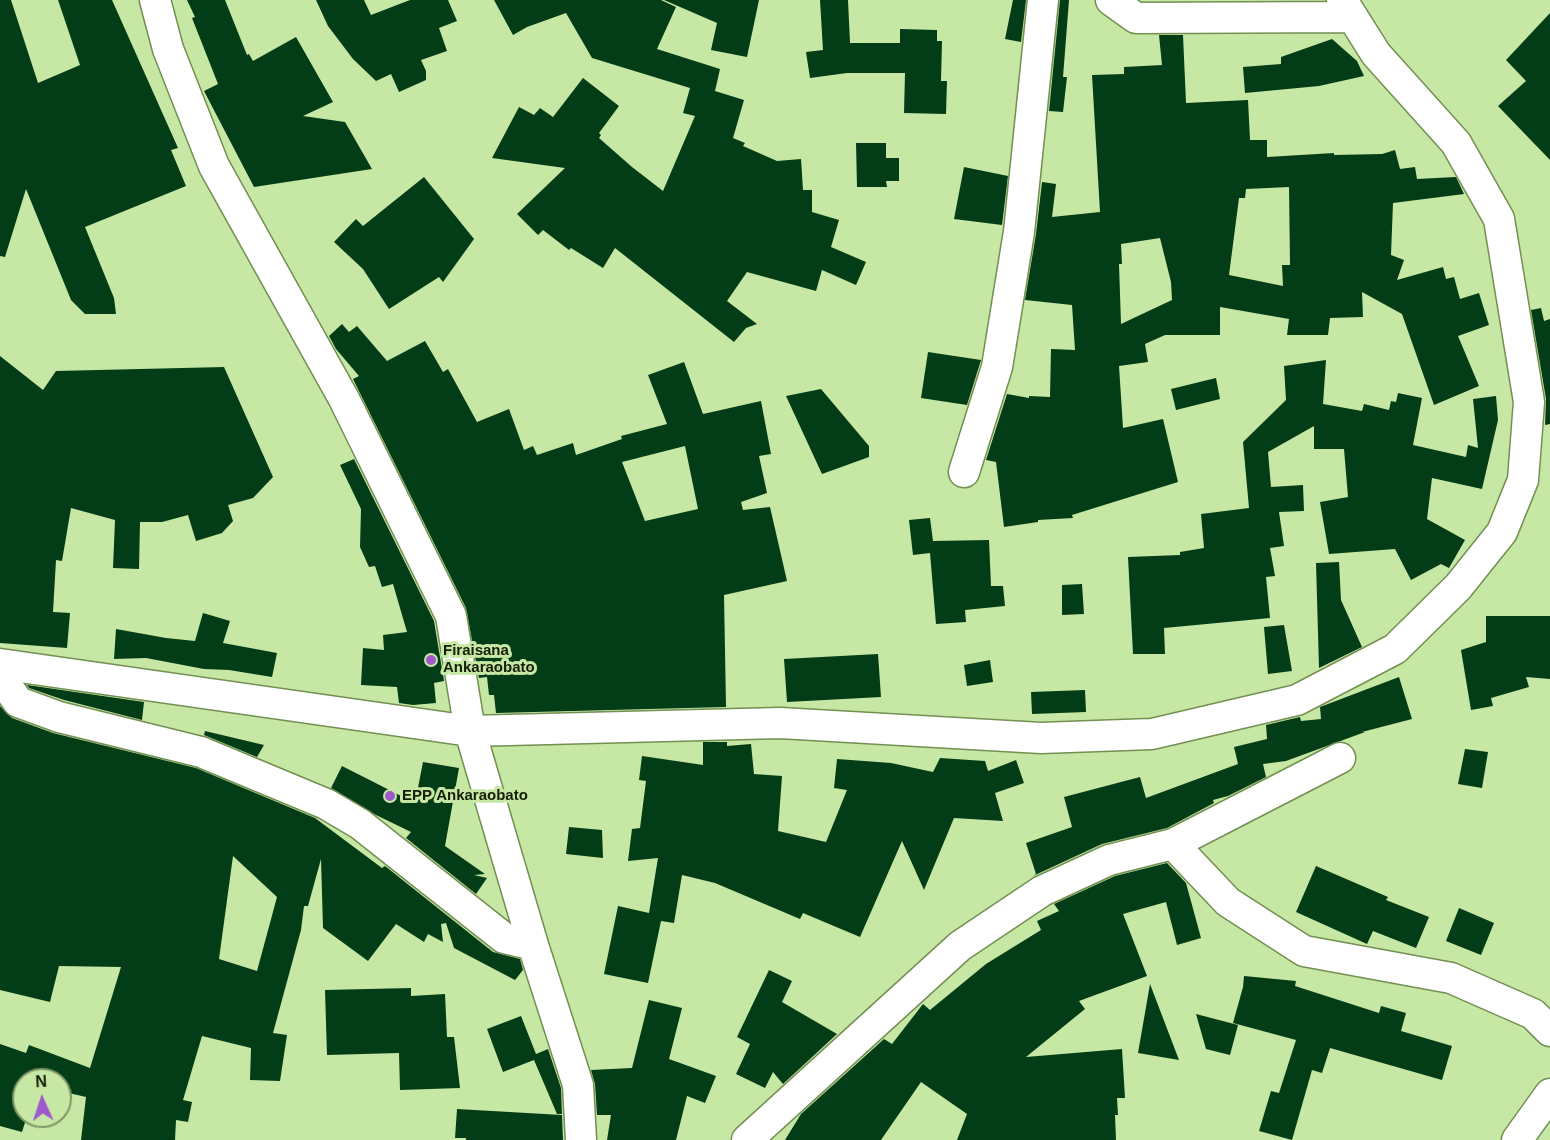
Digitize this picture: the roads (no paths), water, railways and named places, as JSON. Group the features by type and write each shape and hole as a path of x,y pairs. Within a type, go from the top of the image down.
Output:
{"street":[{"path":"154,0 168,49 214,166 344,399 451,616 470,730 533,945 578,1085 581,1140"},
{"path":"964,472 997,367 1020,232 1043,0"},
{"path":"0,664 470,730 780,723 1041,738 1152,734 1297,700 1395,649 1458,587 1502,532 1522,480 1529,402 1499,219 1456,143 1376,54 1346,9 1136,18 1111,0"},
{"path":"0,676 18,702 59,717 201,753 326,804 360,824 504,938 533,945"},
{"path":"747,1140 969,940 1042,891 1108,860 1173,844 1340,758"},
{"path":"1173,844 1228,902 1304,951 1451,978 1533,1014 1550,1030"},
{"path":"1517,1140 1550,1094"}],"place":[{"name":"Firaisana Ankaraobato","path":"431,660"},
{"name":"EPP Ankaraobato","path":"390,796"}]}
